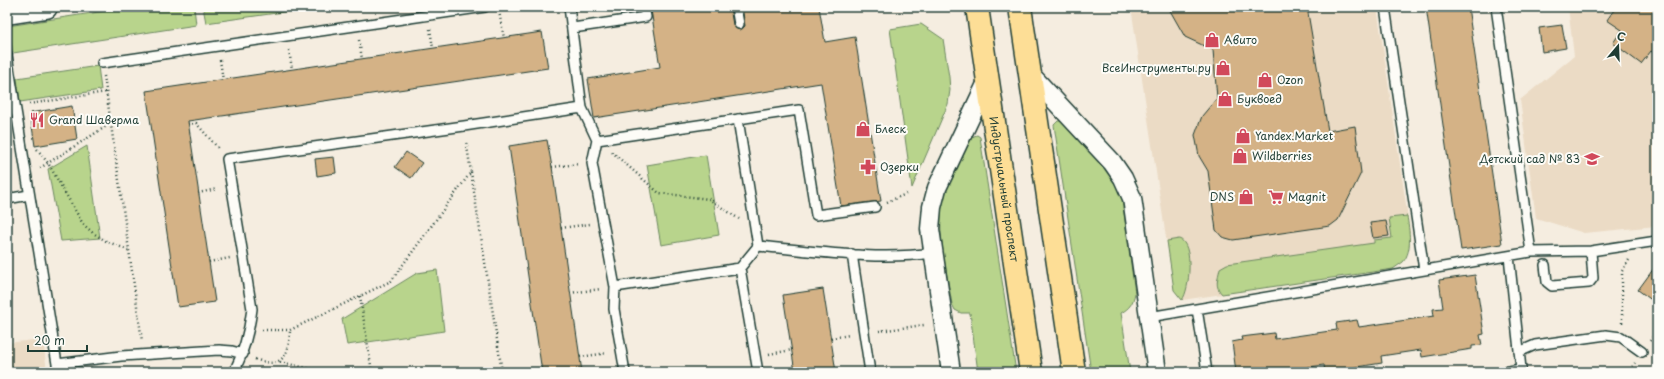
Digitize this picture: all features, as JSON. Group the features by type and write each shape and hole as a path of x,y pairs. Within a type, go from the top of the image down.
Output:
{"main road":[{"name":"Индустриальный проспект","path":"977,7 1032,372"},
{"path":"1020,7 1074,372"}],"street":[{"path":"7,13 46,7"},
{"path":"1030,74 1112,162 1123,178 1132,198 1157,372"},
{"path":"951,372 930,229 932,207 937,188 988,80"}],"lane":[{"path":"102,63 485,7"},
{"path":"569,7 582,108 597,140 592,163 615,287 614,309 624,372"},
{"path":"572,28 646,17 644,7"},
{"path":"736,7 739,24"},
{"path":"1385,7 1424,270"},
{"path":"1496,7 1531,252"},
{"path":"7,55 29,196 58,364 121,356 219,350 243,354"},
{"path":"234,372 243,354 252,309 227,159 582,108"},
{"path":"597,140 799,110 816,215 875,207"},
{"path":"615,287 740,268 758,246 738,118"},
{"path":"7,199 29,196"},
{"path":"1149,317 1531,252 1591,251 1657,241"},
{"path":"758,246 852,254 914,255 934,252"},
{"path":"1545,265 1547,282 1552,286 1589,283 1593,278 1591,251"},
{"path":"852,254 870,372"},
{"path":"1502,372 1521,371 1508,256"},
{"path":"740,268 758,372"},
{"path":"1197,308 1207,372"},
{"path":"1519,352 1535,345 1606,335 1622,337 1642,352"}],"path":[{"path":"499,7 504,38"},
{"path":"102,63 144,355"},
{"path":"15,106 106,92"},
{"path":"188,124 196,123 227,159"},
{"path":"26,176 110,124"},
{"path":"464,126 502,372"},
{"path":"20,138 38,150 48,163 83,224 93,233 106,241 129,250"},
{"path":"597,140 659,193 709,199 755,229"},
{"path":"552,167 592,163"},
{"path":"249,330 290,330 391,281 471,172"},
{"path":"198,193 232,187"},
{"path":"875,207 906,194"},
{"path":"561,228 604,222"},
{"path":"1622,337 1622,271 1638,244"},
{"path":"209,262 243,256"},
{"path":"570,293 615,287"},
{"path":"360,296 372,372"},
{"path":"279,362 286,356 290,330"},
{"path":"755,357 792,350"},
{"path":"580,357 621,351"},
{"path":"243,354 262,362 279,362 324,372"}],"shaded area":[{"path":"1131,7 1377,7 1410,232 1409,248 1404,261 1393,269 1182,300 1174,290"},
{"name":"Детский сад № 83","path":"1568,7 1657,7 1657,226 1584,233 1536,218 1520,100 1574,56"},
{"path":"43,339 47,372 7,372 7,343"}],"green space":[{"path":"131,7 194,7 196,25 13,53 8,26"},
{"path":"203,7 319,7 206,23"},
{"path":"921,24 943,39 950,90 948,104 912,188 890,29"},
{"path":"98,66 101,90 20,102 17,78"},
{"path":"1058,121 1061,121 1105,169 1115,183 1122,199 1135,293 1131,305 1121,313 1130,372 1091,372 1054,125"},
{"path":"977,135 980,137 1016,372 978,372 970,313 961,313 955,310 952,304 945,266 941,238 941,212 943,200 945,192 971,139"},
{"path":"87,146 100,238 61,241 48,169"},
{"path":"706,155 719,235 661,245 647,165"},
{"path":"1407,216 1410,240 1408,252 1403,262 1393,269 1222,294 1218,288 1217,282 1220,268 1227,264 1374,243 1374,240 1392,238 1389,218"},
{"path":"1179,239 1184,242 1189,257 1189,277 1185,295 1182,300 1174,290 1167,241"},
{"path":"437,270 444,331 347,345 342,319 417,273"}],"building":[{"path":"670,7 730,7 733,25 740,30 745,26 742,7 819,7 825,42 855,37 881,201 841,206 821,83 594,118 588,79 660,67 651,10"},
{"path":"1168,7 1307,7 1328,131 1355,126 1361,173 1338,220 1330,226 1233,240 1222,237 1216,230 1208,171 1199,156 1195,135 1202,116 1217,98 1213,50 1185,37"},
{"path":"1426,7 1468,7 1502,244 1461,250"},
{"path":"1616,7 1657,7 1657,55 1651,51 1641,64 1613,43 1622,30 1607,20"},
{"path":"1562,25 1566,48 1542,52 1539,28"},
{"path":"542,32 548,68 188,121 215,302 178,307 146,91"},
{"path":"72,106 77,139 35,146 30,113"},
{"path":"547,140 582,372 542,372 509,146"},
{"path":"406,152 422,163 411,178 395,167"},
{"path":"334,157 336,173 317,176 315,159"},
{"path":"1386,221 1389,236 1373,238 1370,223"},
{"path":"1657,264 1657,304 1638,290"},
{"path":"1475,275 1484,334 1480,335 1482,345 1472,346 1472,349 1422,357 1421,350 1381,356 1382,363 1325,372 1324,365 1273,372 1236,372 1232,342 1242,340 1241,337 1274,333 1275,339 1337,330 1336,323 1357,320 1359,327 1434,316 1433,309 1443,308 1439,280"},
{"path":"823,289 836,372 795,372 783,295"}],"place":[{"name":"Авито","path":"1212,40"},
{"name":"ВсеИнструменты.ру","path":"1223,68"},
{"name":"Ozon","path":"1265,80"},
{"name":"Буквоед","path":"1225,99"},
{"name":"Grand Шаверма","path":"37,120"},
{"name":"Блеск","path":"863,129"},
{"name":"Yandex.Market","path":"1243,136"},
{"name":"Wildberries","path":"1240,156"},
{"name":"Детский сад № 83","path":"1592,159"},
{"name":"Озерки","path":"868,167"},
{"name":"DNS","path":"1246,197"},
{"name":"Magnit","path":"1276,197"}]}
